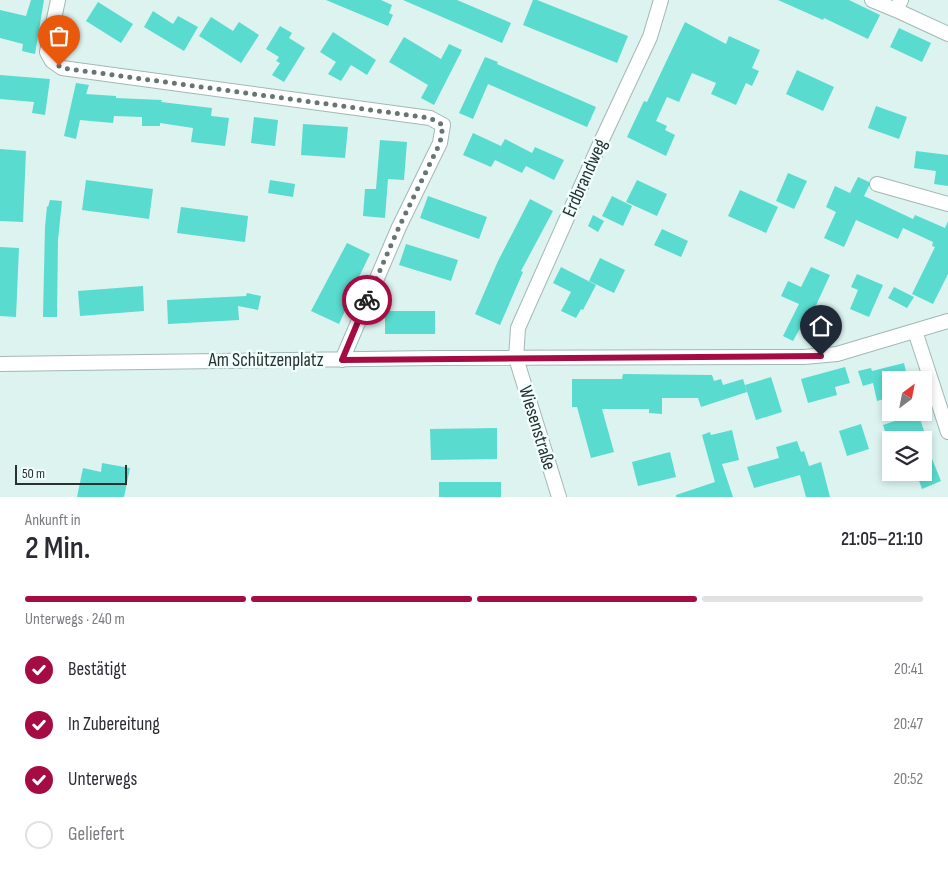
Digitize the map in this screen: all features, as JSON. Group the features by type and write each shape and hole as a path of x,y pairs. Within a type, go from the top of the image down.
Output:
{"street":[{"path":"58,0 47,52 52,61 62,68 430,118 443,125 440,143 399,227 342,360"},
{"name":"Erdbrandweg","path":"516,358 518,328 650,37 662,0"},
{"path":"872,0 899,5 948,34"},
{"path":"876,184 948,204"},
{"name":"Am Schützenplatz","path":"0,364 516,358 804,357 837,354 948,321"},
{"path":"915,332 948,432"},
{"name":"Wiesenstraße","path":"516,358 559,497"}],"building":[{"path":"31,0 44,0 35,54 22,51 23,44 0,38 0,10 26,16"},
{"path":"326,0 381,0 392,5 389,13 393,15 388,26"},
{"path":"403,0 457,0 511,23 502,43"},
{"path":"533,0 628,36 617,63 523,25"},
{"path":"778,0 849,0 880,15 868,39 824,18 823,20"},
{"path":"98,2 133,24 121,43 86,21"},
{"path":"153,11 173,24 178,16 198,27 184,51 144,27"},
{"path":"211,17 233,31 239,22 259,35 241,63 199,36"},
{"path":"685,22 726,44 729,36 760,50 752,68 759,71 752,86 746,83 736,105 711,94 716,83 692,73 679,102 667,97 656,121 667,126 665,130 675,135 666,156 627,137 644,101 647,102"},
{"path":"280,26 292,33 289,38 305,48 284,82 272,75 280,63 276,61 279,57 266,49"},
{"path":"899,28 931,43 922,62 890,47"},
{"path":"333,32 376,60 367,75 351,65 341,81 328,74 336,62 320,52"},
{"path":"404,37 441,59 449,44 462,50 434,105 421,98 428,85 389,62"},
{"path":"485,57 596,107 587,127 488,84 473,119 459,113"},
{"path":"797,70 834,87 823,111 786,94"},
{"path":"0,75 50,79 45,115 32,113 34,102 0,99"},
{"path":"76,83 89,85 86,94 116,96 116,98 162,100 161,102 212,108 211,116 229,118 225,146 191,142 193,128 160,123 160,126 142,126 142,117 114,116 113,123 80,120 76,139 64,136"},
{"path":"876,106 907,117 899,139 868,128"},
{"path":"254,117 278,120 275,146 251,143"},
{"path":"303,124 348,127 345,158 301,155"},
{"path":"473,133 501,146 505,139 532,153 535,147 564,160 554,180 526,166 522,173 495,160 491,167 463,155"},
{"path":"380,140 407,142 404,180 388,179 385,218 363,216 365,189 376,189"},
{"path":"0,149 26,151 23,222 0,221"},
{"path":"916,151 948,155 948,186 934,184 936,171 914,168"},
{"path":"788,173 807,181 794,209 776,201"},
{"path":"858,177 869,182 864,196 913,219 915,215 945,228 948,221 948,274 933,304 912,294 935,247 932,246 933,242 903,228 898,239 856,220 844,247 824,238 836,212 826,207 835,186 850,193"},
{"path":"86,180 153,189 149,219 82,210"},
{"path":"270,180 295,184 293,197 268,193"},
{"path":"637,180 667,194 657,216 626,202"},
{"path":"740,190 778,207 766,233 728,216"},
{"path":"428,196 487,217 479,239 420,218"},
{"path":"612,196 632,206 623,226 602,216"},
{"path":"530,199 553,211 521,271 523,272 500,325 475,314 498,261"},
{"path":"50,200 62,201 58,240 57,317 43,317 45,227 47,206"},
{"path":"181,207 248,216 245,242 177,233"},
{"path":"593,215 604,221 598,232 588,226"},
{"path":"662,229 688,241 681,257 654,245"},
{"path":"347,243 370,254 347,302 349,302 339,324 311,311"},
{"path":"406,244 458,260 451,281 399,265"},
{"path":"0,247 19,248 16,317 0,316"},
{"path":"600,258 625,270 614,293 589,281"},
{"path":"561,267 596,285 583,310 581,309 576,318 561,311 571,292 553,283"},
{"path":"811,267 830,275 812,314 837,325 832,336 803,323 793,341 783,336 799,304 781,296 788,281 801,287"},
{"path":"857,274 883,285 869,317 850,309 858,290 851,287"},
{"path":"143,286 144,311 80,316 78,291"},
{"path":"894,287 914,297 907,308 888,298"},
{"path":"247,293 261,296 258,310 238,306 239,320 168,324 167,300 246,296"},
{"path":"385,311 435,311 435,334 385,334"},
{"path":"904,363 906,371 882,371 882,400 877,401 873,383 863,386 858,371 871,368 872,371"},
{"path":"845,367 850,383 835,387 837,395 808,403 801,379"},
{"path":"623,374 712,375 714,381 721,379 723,385 743,379 747,392 701,407 698,398 662,398 662,414 649,413 649,409 602,409 614,452 591,458 577,407 572,407 572,379 622,379"},
{"path":"771,377 782,412 756,420 745,385"},
{"path":"895,421 921,421 924,431 885,431 883,425"},
{"path":"861,424 869,449 847,456 839,431"},
{"path":"497,428 497,459 431,460 430,429"},
{"path":"732,430 739,460 722,464 733,497 676,497 676,495 715,482 702,435 710,432 711,435"},
{"path":"797,441 801,452 804,451 809,466 821,462 830,497 806,497 800,475 754,488 747,467 779,458 776,447"},
{"path":"670,452 676,477 638,486 632,462"},
{"path":"932,459 941,481 922,489 919,481 932,481"},
{"path":"102,463 130,468 124,497 77,497 83,468 101,472"},
{"path":"439,482 501,482 501,497 439,497"}],"way so far":[{"path":"59,66 62,68 430,118 443,125 440,143 399,227 367,300"}],"route":[{"path":"367,300 342,360 821,356"}]}
